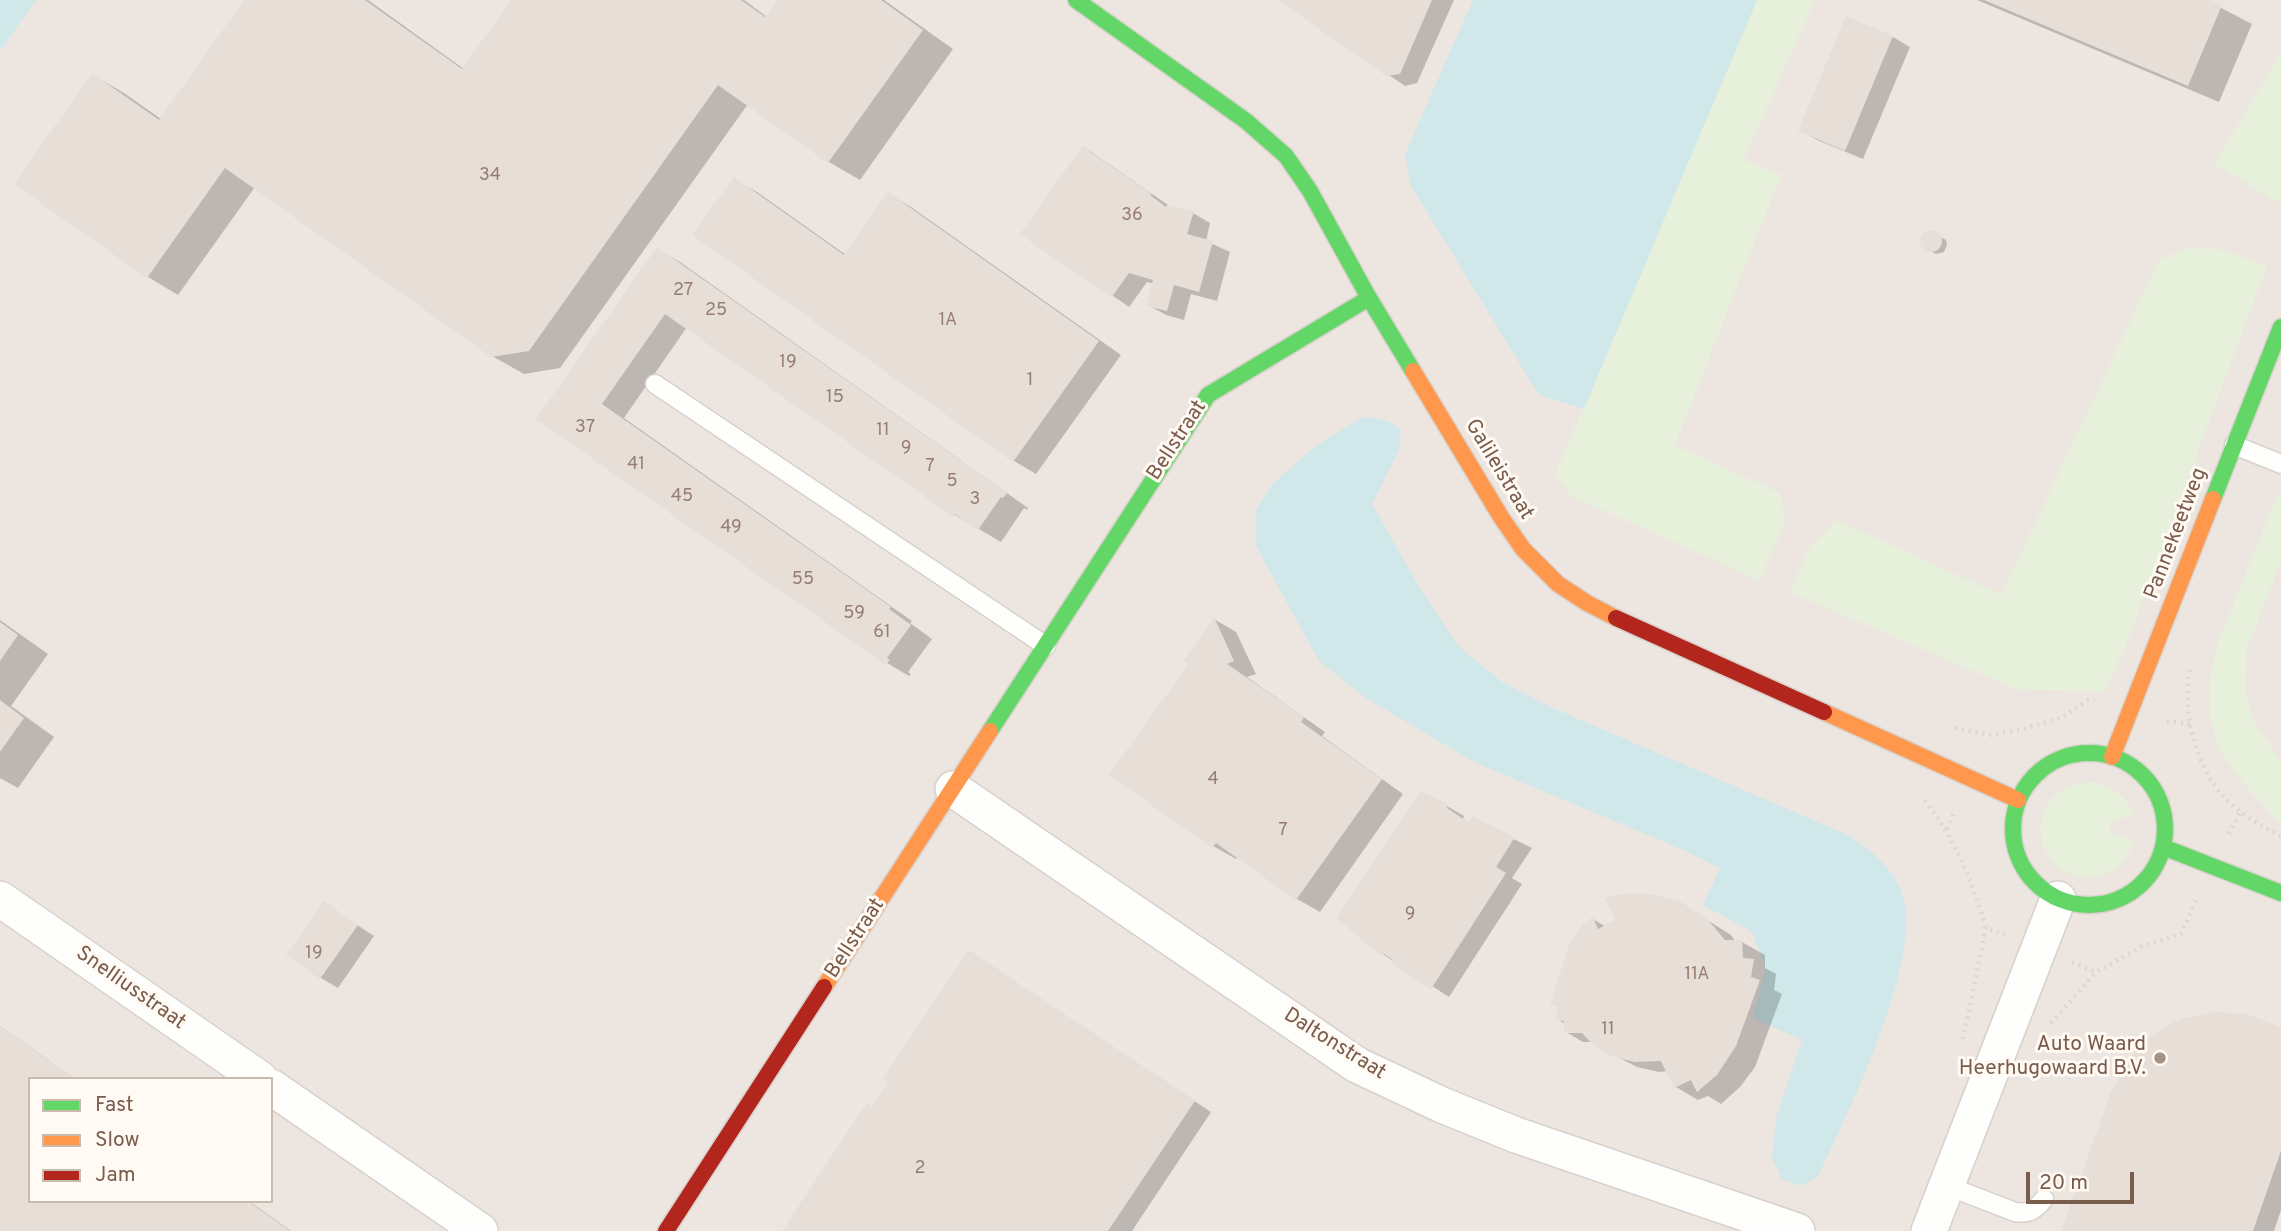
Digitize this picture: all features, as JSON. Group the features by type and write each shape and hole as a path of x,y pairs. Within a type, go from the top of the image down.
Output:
{"street":[{"name":"Galileistraat","path":"1076,0 1247,121 1286,156 1310,191 1369,298 1520,547 1542,572 1567,593 1605,613 2018,800"},
{"name":"Bellstraat","path":"666,1231 1208,395 1369,298"},
{"name":"Pannekeetweg","path":"2112,757 2281,327"},
{"path":"2093,753 2112,757 2132,766 2148,782 2160,802 2165,824 2163,847 2155,867 2141,885 2123,898 2101,904 2079,905 2058,899 2038,886 2023,868 2014,846 2013,823 2018,800 2040,770 2057,760 2093,753"},
{"name":"Daltonstraat","path":"953,789 1357,1065 1442,1105 1516,1135 1797,1231"},
{"path":"2163,847 2281,893"},
{"name":"Snelliusstraat","path":"0,899 257,1077"},
{"path":"1929,1231 2058,899"},
{"path":"273,1088 480,1231"}],"lane":[{"path":"655,384 1046,646"},
{"path":"2234,445 2281,464"},
{"path":"1945,1185 2025,1214 2034,1211 2044,1199"}],"path":[{"path":"2192,660 2187,682 2190,724 2197,753 2222,796 2281,836"},
{"path":"1944,726 1989,735 2023,729 2061,719 2088,700 2132,706 2171,723 2190,724"},
{"path":"2045,1030 2096,972 2141,947 2181,934 2241,811"},
{"path":"1947,829 1969,872 1986,928 2096,972"}],"shaded area":[{"path":"0,0 2281,0 2281,1231 0,1231"}],"green space":[{"path":"1757,0 1815,0 1744,160 1781,175 1675,445 1780,493 1786,522 1759,580 1571,496 1555,474"},
{"path":"2281,54 2281,204 2214,164"},
{"path":"2188,248 2220,249 2267,266 2128,640 2105,692 2016,689 1790,592 1809,548 1837,520 2001,595 2159,260"},
{"path":"2277,494 2281,496 2281,562 2247,649 2245,688 2252,718 2281,761 2281,822 2245,785 2219,749 2209,713 2209,682 2217,646"},
{"path":"2091,782 2111,789 2127,802 2134,814 2110,823 2110,833 2135,841 2121,863 2103,875 2085,878 2067,873 2053,862 2043,846 2041,828 2047,807 2055,796 2071,786"}],"water":[{"path":"0,0 36,0 0,51"},
{"path":"1473,0 1757,0 1584,409 1539,395 1411,186 1405,154"},
{"path":"1363,417 1384,420 1401,431 1399,450 1372,504 1418,585 1458,646 1502,682 1553,708 1848,835 1880,860 1898,883 1906,921 1903,956 1880,1036 1818,1176 1801,1186 1782,1179 1772,1158 1776,1118 1802,1040 1753,1018 1766,968 1751,931 1703,905 1720,868 1476,763 1369,700 1319,661 1256,546 1256,510 1272,484 1316,446"}],"building":[{"path":"244,0 365,0 462,69 511,0 741,0 765,17 777,0 881,0 923,30 828,163 718,85 529,351 491,357 225,168 147,278 14,184 92,73 159,120"},
{"path":"1278,0 1432,0 1400,74 1386,76"},
{"path":"1984,0 2211,0 2222,5 2188,86"},
{"path":"1846,16 1893,36 1845,151 1798,131"},
{"path":"1083,145 1166,207 1167,205 1194,211 1187,234 1213,241 1199,292 1174,285 1167,311 1146,306 1153,280 1129,273 1111,298 1020,234"},
{"path":"734,177 844,255 888,192 1099,341 1013,462 692,235"},
{"path":"1931,230 1939,233 1942,241 1939,249 1931,252 1923,249 1920,241 1923,233"},
{"path":"657,247 1007,493 1001,497 978,530 955,514 954,517 665,314 602,404 891,607 889,609 911,625 887,658 890,660 886,665 536,419"},
{"path":"1214,617 1234,661 1227,664 1304,717 1301,722 1382,779 1296,900 1216,843 1212,848 1109,775 1190,662 1183,661"},
{"path":"0,622 18,635 0,661"},
{"path":"0,700 24,718 0,752"},
{"path":"1420,791 1448,804 1447,808 1469,823 1472,816 1515,837 1496,867 1506,873 1431,989 1391,963 1393,960 1384,954 1380,955 1337,918"},
{"path":"1624,894 1653,894 1681,902 1708,920 1725,940 1742,940 1743,958 1754,959 1751,977 1760,980 1736,1046 1717,1075 1697,1092 1691,1080 1674,1088 1661,1061 1635,1062 1610,1056 1595,1047 1582,1033 1564,1033 1564,1021 1555,1020 1558,1007 1550,1004 1571,940 1584,923 1593,917 1598,929 1615,920 1605,898"},
{"path":"324,901 358,925 320,979 286,955"},
{"path":"969,950 1195,1101 1108,1231 782,1231 867,1103 872,1107 888,1082 883,1079"},
{"path":"2215,1012 2247,1014 2281,1027 2281,1151 2253,1231 2061,1231 2111,1092 2128,1060 2149,1038 2168,1025 2184,1018"},
{"path":"0,1026 72,1077 28,1077 28,1203 251,1203 290,1231 0,1231"}],"traffic: fast":[{"path":"1076,0 1246,121 1286,156 1310,191 1413,371"},
{"path":"990,731 1208,395 1369,298"},
{"path":"2213,499 2281,327"},
{"path":"2089,753 2118,759 2142,776 2159,800 2165,829 2159,858 2142,882 2118,899 2089,905 2060,899 2036,882 2019,858 2013,829 2019,800 2036,776 2060,759 2089,753"},
{"path":"2163,847 2281,893"}],"traffic: slow":[{"path":"1413,371 1523,549 1558,584 1616,618"},
{"path":"2112,757 2213,499"},
{"path":"1824,712 2018,800"},
{"path":"824,987 990,731"}],"traffic: jam":[{"path":"1616,618 1824,712"},
{"path":"666,1231 824,987"}],"place":[{"name":"Auto Waard Heerhugowaard B.V.","path":"2160,1058"}]}
